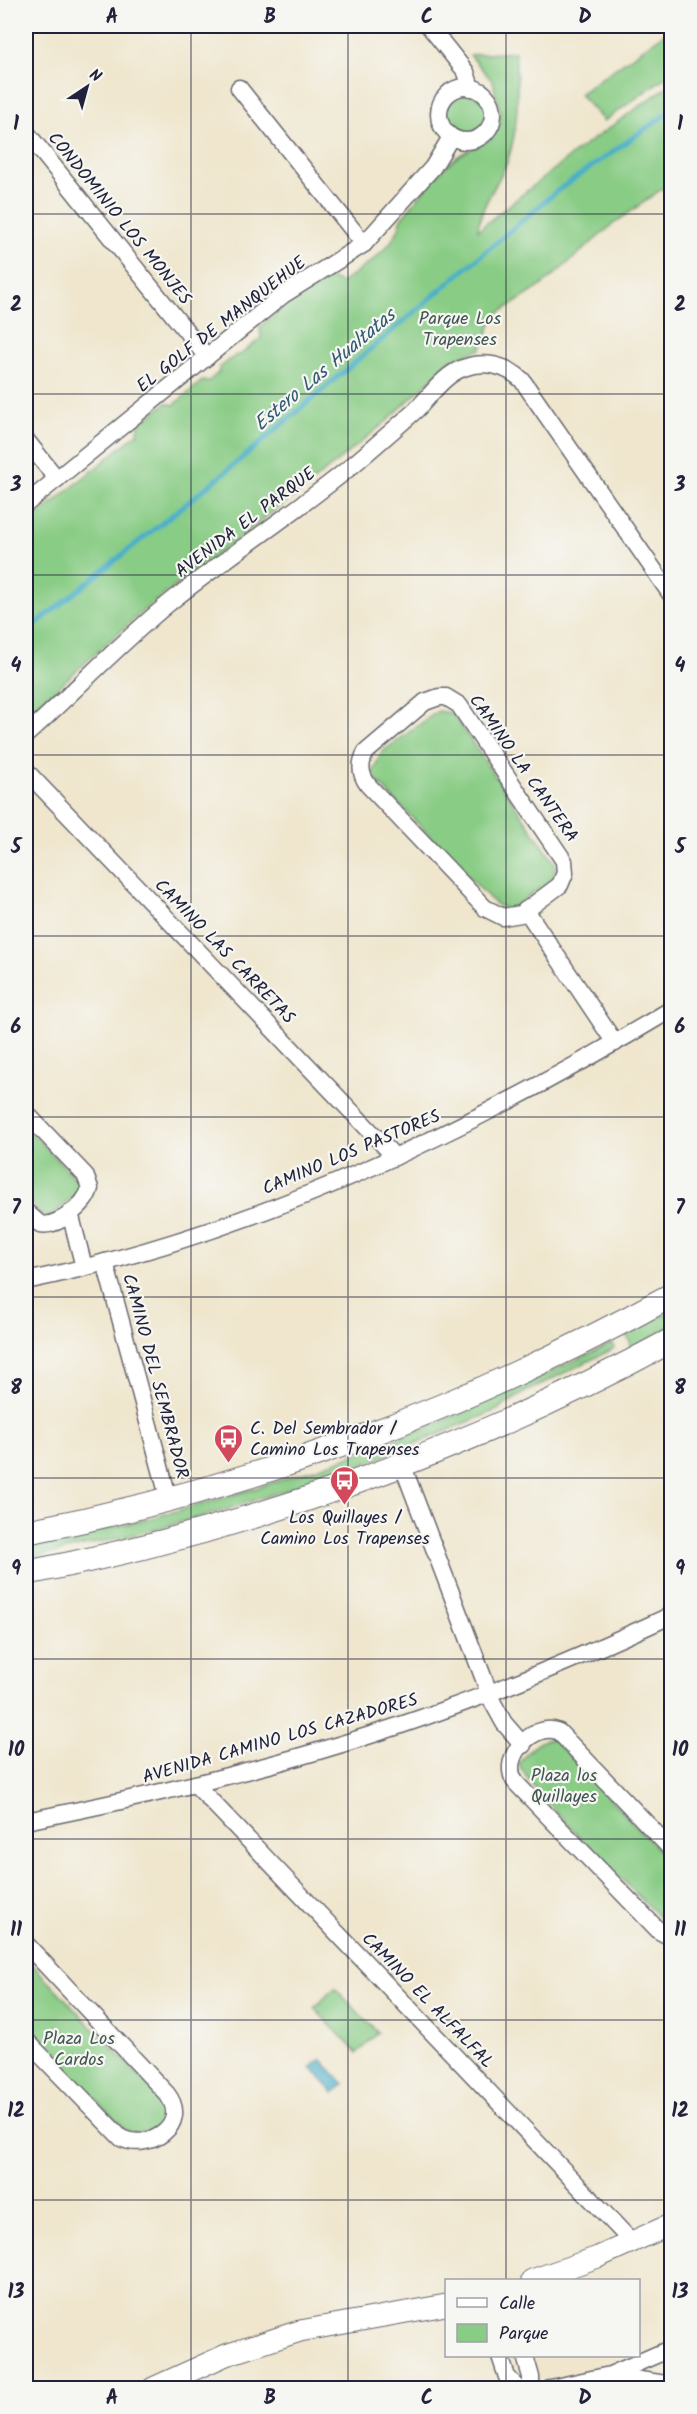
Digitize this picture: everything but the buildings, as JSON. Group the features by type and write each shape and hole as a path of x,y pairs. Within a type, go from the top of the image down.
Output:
{"main road":[{"path":"26,1532 169,1500 315,1453 504,1380 672,1295"},
{"path":"610,1328 621,1344 615,1369"},
{"path":"26,1573 127,1551 216,1527 278,1508 402,1464 516,1418 672,1340"}],"street":[{"path":"429,26 466,72 471,88"},
{"path":"239,88 364,244"},
{"path":"471,88 478,90 489,100 493,114 485,134 472,141 458,140 451,137 441,124 440,107 445,97 454,90 471,88"},
{"name":"CONDOMINIO LOS MONJES","path":"26,132 207,357"},
{"name":"EL GOLF DE MANQUEHUE","path":"26,504 302,282 364,244 426,176 451,137"},
{"name":"AVENIDA EL PARQUE","path":"26,735 137,630 199,580 345,472 452,374 477,364 498,366 515,373 528,387 672,596"},
{"path":"26,440 57,479"},
{"name":"CAMINO LA CANTERA","path":"446,697 459,705 564,861 565,873 560,885 526,910 510,917 491,912 364,780 361,766 366,752 432,698 446,697"},
{"name":"CAMINO LAS CARRETAS","path":"26,771 395,1157"},
{"path":"526,910 615,1043"},
{"name":"CAMINO LOS PASTORES","path":"26,1281 105,1262 246,1216 395,1157 500,1107 672,1009"},
{"path":"26,1113 87,1179 89,1193 56,1224 45,1225 35,1221 26,1212"},
{"path":"70,1213 84,1267"},
{"name":"CAMINO DEL SEMBRADOR","path":"105,1262 169,1500"},
{"path":"402,1464 489,1693 504,1723 523,1745"},
{"name":"AVENIDA CAMINO LOS CAZADORES","path":"26,1821 196,1785 346,1743 441,1712 548,1670 672,1615"},
{"path":"672,1850 559,1732 544,1729 523,1745 510,1761 510,1773 516,1783 659,1931 672,1938"},
{"name":"CAMINO EL ALFALFAL","path":"196,1785 632,2242"},
{"path":"26,1944 167,2094 174,2106 172,2124 162,2134 144,2141 135,2142 121,2138 26,2040"},
{"path":"535,2279 632,2242 672,2224"},
{"path":"153,2388 226,2355 300,2331 445,2305"},
{"path":"551,2388 610,2375 672,2348"},
{"path":"501,2357 507,2377 518,2388"},
{"path":"526,2357 531,2377 531,2388"},
{"path":"610,2375 672,2385"}],"green space":[{"path":"671,29 671,73 604,121 579,94"},
{"name":"Parque Los Trapenses","path":"515,52 517,94 514,135 507,162 482,212 478,230 578,150 671,84 671,182 612,225 540,287 494,316 481,349 450,361 387,421 311,483 144,610 26,716 26,516 36,516 48,507 138,433 139,424 166,403 174,405 202,381 208,382 219,372 219,368 261,338 260,326 303,292 328,277 341,283 387,247 399,228 401,218 439,173 456,157 486,142 497,130 500,113 494,83 470,55"},
{"path":"466,94 481,100 487,115 481,130 466,136 451,130 445,115 451,100"},
{"path":"438,711 452,713 556,865 553,880 508,910 495,904 371,775 382,752"},
{"path":"26,1127 80,1183 79,1191 52,1216 41,1215 26,1198"},
{"path":"671,1311 671,1326 630,1350 630,1342 626,1335"},
{"path":"612,1343 615,1347 611,1350 525,1392 497,1410 373,1461 222,1511 141,1533 26,1559 26,1547 167,1514 259,1487 351,1456 478,1405"},
{"name":"Plaza los Quillayes","path":"548,1739 554,1740 671,1863 671,1927 561,1817 525,1775 519,1763 535,1745"},
{"name":"Plaza Los Cardos","path":"26,1958 160,2098 166,2111 162,2123 157,2127 137,2133 125,2130 26,2027"},
{"path":"335,1988 378,2033 357,2053 314,2008"}],"water":[{"path":"321,2059 344,2084 334,2093 311,2068"}],"waterway":[{"name":"Estero Las Hualtatas","path":"26,632 228,470 557,191 672,110"}],"place":[{"name":"C. Del Sembrador / Camino Los Trapenses","path":"229,1464"},
{"name":"Los Quillayes / Camino Los Trapenses","path":"345,1506"}]}
